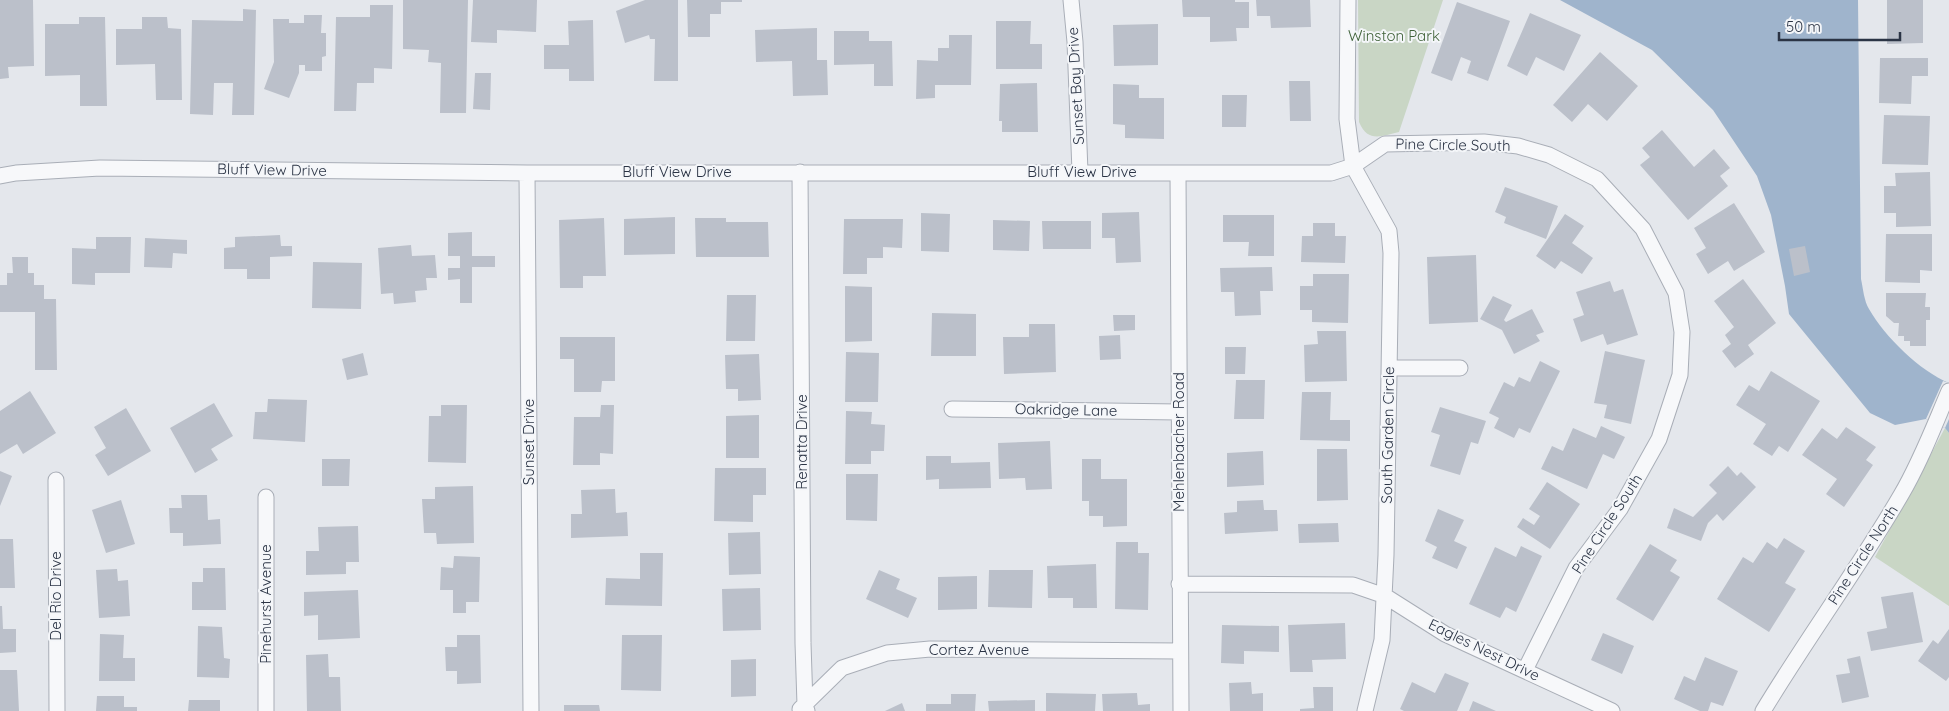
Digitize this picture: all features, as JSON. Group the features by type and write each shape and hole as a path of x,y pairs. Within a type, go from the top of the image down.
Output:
{"street":[{"name":"Sunset Bay Drive","path":"1071,0 1076,42 1080,172"},
{"path":"1348,0 1347,119 1353,166"},
{"name":"Pine Circle South","path":"1353,166 1385,144 1484,142 1518,146 1549,155 1597,179 1604,186 1643,229 1676,293 1682,332 1680,375 1659,439 1620,509 1576,568 1525,670"},
{"name":"Bluff View Drive","path":"0,176 16,173 100,168 527,173 1331,173 1353,166"},
{"name":"South Garden Circle","path":"1353,166 1389,231 1391,253 1390,368 1382,640 1365,711"},
{"name":"Renatta Drive","path":"800,172 803,709"},
{"name":"Sunset Drive","path":"527,173 531,711"},
{"name":"Mehlenbacher Road","path":"1178,173 1181,711"},
{"path":"1390,368 1460,368"},
{"name":"Pine Circle North","path":"1763,711 1805,642 1852,575 1902,494 1933,430 1949,391"},
{"name":"Oakridge Lane","path":"952,409 1179,412"},
{"name":"Del Rio Drive","path":"56,480 57,711"},
{"name":"Pinehurst Avenue","path":"266,497 266,711"},
{"name":"Eagles Nest Drive","path":"1179,584 1353,585 1384,596 1445,634 1612,711"},
{"name":"Cortez Avenue","path":"803,709 842,668 887,652 930,649 1180,652"}],"green space":[{"name":"Winston Park","path":"1358,0 1443,0 1399,132 1381,136 1371,135 1363,129 1359,122"},
{"path":"1945,428 1949,433 1949,606 1875,557"}],"water":[{"path":"1560,0 1858,0 1861,279 1864,294 1869,309 1894,342 1915,362 1938,378 1949,383 1949,433 1945,428 1926,419 1895,425 1870,413 1789,314 1771,215 1757,176 1713,110 1652,50"}],"pier":[{"path":"1943,381 1949,383 1949,419 1945,428 1926,419"}],"building":[{"path":"0,0 33,0 34,66 8,67 9,78 0,79"},
{"path":"403,0 468,0 466,113 440,113 441,63 428,62 429,50 403,49"},
{"path":"473,0 537,0 536,32 497,30 497,43 471,42"},
{"path":"645,0 678,0 678,81 654,81 655,39 650,39 649,35 625,43 616,11"},
{"path":"687,0 742,0 742,2 721,2 721,14 710,14 710,37 688,37"},
{"path":"1182,0 1235,0 1235,2 1249,2 1249,28 1236,28 1237,41 1210,42 1210,17 1183,17"},
{"path":"1256,0 1310,0 1311,27 1271,28 1270,16 1257,16"},
{"path":"1887,0 1923,0 1923,43 1887,44"},
{"path":"1457,2 1510,21 1488,81 1467,73 1471,61 1461,57 1452,81 1431,73"},
{"path":"370,5 393,5 392,69 374,68 374,83 357,83 356,111 334,111 336,17 370,17"},
{"path":"243,9 256,10 254,115 232,115 233,83 214,83 213,115 190,114 192,20 243,21"},
{"path":"1530,13 1581,35 1564,71 1536,57 1527,76 1507,66"},
{"path":"304,15 322,15 321,33 326,33 326,56 322,57 322,71 305,71 305,65 299,65 299,73 289,98 264,89 274,62 273,19 289,19 289,23 304,23"},
{"path":"79,17 105,17 107,106 80,106 80,75 45,76 45,24 79,24"},
{"path":"142,17 167,17 168,28 181,29 182,100 156,100 155,64 116,65 116,29 142,29"},
{"path":"593,20 594,81 569,81 569,69 544,69 544,45 569,45 568,21"},
{"path":"996,21 1031,21 1030,44 1042,44 1042,69 996,69"},
{"path":"1158,24 1158,65 1114,66 1113,25"},
{"path":"817,28 817,60 827,60 828,95 793,96 792,61 756,62 755,30"},
{"path":"834,31 869,31 869,41 892,41 893,86 874,86 874,64 834,65"},
{"path":"949,35 972,35 971,85 935,85 935,98 916,99 917,60 938,61 938,48 949,48"},
{"path":"1600,52 1638,86 1607,121 1588,104 1572,122 1553,105"},
{"path":"1880,58 1928,58 1928,76 1912,76 1911,104 1879,103"},
{"path":"475,73 491,73 490,110 473,109"},
{"path":"1289,81 1310,81 1311,121 1290,121"},
{"path":"1037,83 1038,132 1002,132 1002,121 999,121 1000,84"},
{"path":"1113,84 1139,85 1139,98 1164,98 1164,139 1125,138 1125,125 1113,124"},
{"path":"1222,95 1247,95 1246,127 1222,127"},
{"path":"1884,115 1930,116 1928,165 1882,164"},
{"path":"1662,130 1694,167 1714,149 1730,168 1720,176 1728,186 1688,220 1640,165 1650,157 1642,148"},
{"path":"1930,172 1931,226 1896,227 1896,213 1884,213 1884,186 1896,186 1895,173"},
{"path":"1505,187 1558,206 1546,239 1504,223 1506,217 1495,212"},
{"path":"1734,203 1765,252 1734,271 1728,261 1708,274 1696,254 1706,248 1694,228"},
{"path":"1139,212 1141,262 1116,263 1115,238 1102,238 1102,213"},
{"path":"921,213 950,214 949,252 921,251"},
{"path":"1565,214 1584,226 1572,243 1593,258 1582,274 1561,261 1555,269 1536,256"},
{"path":"1223,215 1274,215 1274,256 1248,256 1249,242 1223,242"},
{"path":"675,217 675,254 624,255 624,219"},
{"path":"604,218 606,276 583,276 583,288 560,288 559,220"},
{"path":"695,218 726,218 726,222 768,222 769,257 696,257"},
{"path":"844,219 903,219 902,248 883,247 883,258 867,258 867,274 843,274"},
{"path":"993,220 1030,221 1029,251 993,250"},
{"path":"1042,221 1091,221 1091,249 1043,249"},
{"path":"1313,223 1335,223 1335,236 1346,236 1345,263 1301,262 1302,236 1313,236"},
{"path":"472,232 472,256 495,256 495,267 472,267 472,303 460,303 460,279 448,280 448,268 460,268 460,256 448,256 448,233"},
{"path":"1886,234 1932,234 1932,271 1920,270 1920,283 1885,282"},
{"path":"280,235 281,246 292,246 292,256 270,257 270,279 247,279 247,269 224,269 224,248 235,247 235,237"},
{"path":"96,237 131,237 130,273 95,273 95,285 72,284 72,248 96,249"},
{"path":"145,238 187,240 187,254 173,253 172,268 144,267"},
{"path":"411,245 412,256 435,255 437,278 426,278 427,290 415,291 416,302 394,304 393,293 381,294 378,248"},
{"path":"1805,246 1810,272 1794,276 1789,249"},
{"path":"1476,255 1478,322 1429,324 1427,257"},
{"path":"12,257 28,257 28,273 34,273 34,285 44,285 44,299 56,299 57,370 35,370 35,312 0,312 0,285 7,285 7,273 13,273"},
{"path":"313,262 362,263 361,309 312,308"},
{"path":"1272,267 1273,291 1260,291 1261,315 1235,316 1234,292 1221,292 1220,268"},
{"path":"1313,274 1349,274 1348,323 1312,322 1312,310 1300,310 1300,286 1313,286"},
{"path":"1743,279 1776,323 1748,345 1754,354 1735,368 1722,351 1731,344 1725,335 1734,327 1714,301"},
{"path":"1610,281 1614,292 1623,289 1638,335 1607,345 1603,334 1581,342 1573,319 1584,315 1576,292"},
{"path":"845,286 872,287 872,341 845,342"},
{"path":"1886,293 1926,293 1925,307 1930,307 1930,320 1926,320 1926,346 1910,346 1910,341 1904,341 1904,336 1898,336 1899,323 1894,323 1886,316"},
{"path":"727,295 756,295 755,341 726,341"},
{"path":"1493,296 1512,305 1504,320 1506,322 1532,309 1544,332 1536,335 1540,341 1514,354 1502,330 1480,319"},
{"path":"932,313 976,314 976,356 931,356"},
{"path":"1113,315 1135,315 1135,330 1114,331"},
{"path":"1029,324 1055,324 1056,372 1004,374 1003,337 1029,337"},
{"path":"1317,331 1346,331 1347,381 1305,382 1304,345 1318,344"},
{"path":"1120,335 1121,359 1100,360 1099,336"},
{"path":"560,337 615,337 615,381 602,381 601,392 574,392 574,359 560,359"},
{"path":"1225,347 1246,347 1245,374 1225,374"},
{"path":"1605,351 1645,360 1631,424 1604,418 1607,405 1594,403"},
{"path":"846,352 879,353 878,402 845,402"},
{"path":"363,353 368,375 347,380 342,359"},
{"path":"759,354 761,400 738,401 738,389 726,389 725,355"},
{"path":"1540,361 1560,371 1530,433 1519,428 1514,438 1494,428 1499,418 1489,413 1504,382 1514,387 1519,377 1530,382"},
{"path":"1771,371 1820,401 1788,452 1779,446 1772,456 1753,444 1766,424 1736,405 1749,385 1759,391"},
{"path":"1236,380 1265,380 1264,419 1234,419"},
{"path":"30,391 56,433 23,454 17,444 0,454 0,411"},
{"path":"1302,392 1331,392 1330,420 1350,420 1350,441 1300,440"},
{"path":"268,399 307,400 305,442 253,439 255,412 267,412"},
{"path":"214,403 233,436 211,449 218,460 195,473 170,428"},
{"path":"441,405 467,405 466,463 428,462 429,416 441,416"},
{"path":"601,405 614,405 613,454 600,453 600,465 573,465 574,417 600,417"},
{"path":"1440,407 1486,421 1478,444 1471,442 1460,475 1430,466 1440,435 1431,432"},
{"path":"126,408 151,451 108,476 95,455 106,448 94,427"},
{"path":"846,411 872,412 871,424 885,425 884,451 871,451 871,464 845,464"},
{"path":"759,415 759,458 726,458 726,416"},
{"path":"1601,426 1625,437 1614,459 1603,454 1587,489 1541,469 1552,446 1563,451 1573,428 1596,438"},
{"path":"1846,427 1876,447 1866,460 1873,465 1844,507 1826,494 1837,479 1802,455 1822,428 1837,439"},
{"path":"1050,441 1052,489 1026,490 1025,478 999,479 998,443"},
{"path":"1317,449 1347,449 1348,500 1317,501"},
{"path":"1263,451 1264,485 1227,487 1227,453"},
{"path":"926,456 951,456 951,463 990,462 991,488 939,489 939,479 926,480"},
{"path":"322,459 350,459 349,486 322,486"},
{"path":"1082,459 1101,459 1101,479 1127,479 1127,526 1103,527 1103,516 1089,516 1089,501 1082,501"},
{"path":"1728,466 1737,476 1741,472 1756,487 1723,521 1717,514 1708,523 1701,541 1667,528 1674,508 1693,517 1717,493 1709,485"},
{"path":"715,468 766,468 766,495 753,495 753,522 714,521"},
{"path":"0,471 12,476 0,506"},
{"path":"846,474 878,474 877,521 846,520"},
{"path":"1547,482 1580,504 1550,549 1517,527 1523,518 1534,525 1540,516 1529,509"},
{"path":"473,486 474,543 437,544 436,533 424,533 422,499 435,499 435,487"},
{"path":"615,489 616,513 627,512 628,536 571,538 571,514 582,514 581,490"},
{"path":"181,495 207,495 208,520 220,519 221,544 183,546 183,533 170,533 169,508 182,508"},
{"path":"121,500 135,544 106,553 92,510"},
{"path":"1263,500 1264,510 1277,510 1278,531 1225,534 1224,513 1237,512 1237,501"},
{"path":"1438,509 1464,520 1454,541 1467,547 1457,569 1432,558 1437,547 1425,541"},
{"path":"1338,523 1339,542 1299,543 1298,524"},
{"path":"358,526 359,562 346,562 346,574 306,575 306,551 319,551 318,527"},
{"path":"760,532 761,574 729,575 728,533"},
{"path":"1784,538 1805,551 1785,583 1796,589 1769,632 1717,599 1743,557 1753,563 1767,542 1777,549"},
{"path":"0,539 13,539 15,588 0,588"},
{"path":"1116,542 1138,542 1138,553 1149,553 1148,610 1115,609"},
{"path":"1650,544 1677,560 1670,571 1680,577 1653,621 1616,599"},
{"path":"1521,546 1542,556 1516,612 1506,607 1500,618 1469,604 1495,547 1516,557"},
{"path":"640,553 663,553 662,606 605,605 606,578 640,579"},
{"path":"454,556 480,557 479,602 466,602 466,613 453,613 453,590 440,590 441,567 453,568"},
{"path":"1096,564 1097,608 1073,608 1073,598 1048,598 1047,566"},
{"path":"203,568 225,568 226,610 192,610 192,582 203,582"},
{"path":"117,569 118,581 128,580 130,616 99,618 96,570"},
{"path":"879,570 900,579 896,589 917,598 908,618 866,599"},
{"path":"989,570 1033,570 1032,608 988,607"},
{"path":"977,576 977,609 938,610 938,577"},
{"path":"760,588 761,630 723,631 722,589"},
{"path":"358,590 360,638 318,640 318,615 304,616 304,592"},
{"path":"1913,592 1923,642 1871,651 1867,632 1887,628 1881,597"},
{"path":"0,606 2,606 3,629 16,629 16,652 0,653"},
{"path":"1345,623 1346,659 1312,660 1313,672 1290,672 1288,625"},
{"path":"1222,625 1279,626 1279,652 1244,651 1244,664 1221,663"},
{"path":"198,626 222,627 224,658 230,659 229,678 197,677"},
{"path":"1949,629 1949,677 1946,681 1918,661 1933,640 1938,644"},
{"path":"1603,633 1634,646 1622,674 1591,660"},
{"path":"100,634 124,635 123,658 135,658 135,681 99,681"},
{"path":"457,635 480,635 481,683 457,684 457,671 446,671 445,647 457,647"},
{"path":"622,635 662,635 661,691 621,690"},
{"path":"328,654 329,677 340,677 341,711 307,711 306,655"},
{"path":"1860,656 1869,697 1842,703 1836,675 1850,673 1847,659"},
{"path":"1705,657 1738,671 1723,706 1711,702 1708,711 1700,711 1674,699 1684,676 1695,681"},
{"path":"756,659 756,696 731,697 731,660"},
{"path":"0,670 17,670 19,711 0,711"},
{"path":"1445,673 1469,683 1457,711 1404,711 1400,709 1412,682 1435,693"},
{"path":"1251,682 1252,694 1263,693 1263,711 1230,711 1229,683"},
{"path":"1313,687 1333,687 1333,711 1300,711 1300,709 1314,708"},
{"path":"1046,693 1096,694 1095,711 1046,711"},
{"path":"1137,693 1138,705 1150,704 1150,711 1103,711 1102,694"},
{"path":"951,694 976,694 975,711 926,711 926,704 951,704"},
{"path":"97,696 124,696 124,707 137,707 137,711 96,711"},
{"path":"189,700 220,700 220,711 188,711"},
{"path":"1035,700 1035,711 989,711 988,701"},
{"path":"1473,701 1496,711 1469,711"},
{"path":"902,703 905,711 885,711"},
{"path":"564,705 599,705 600,711 564,711"}]}
